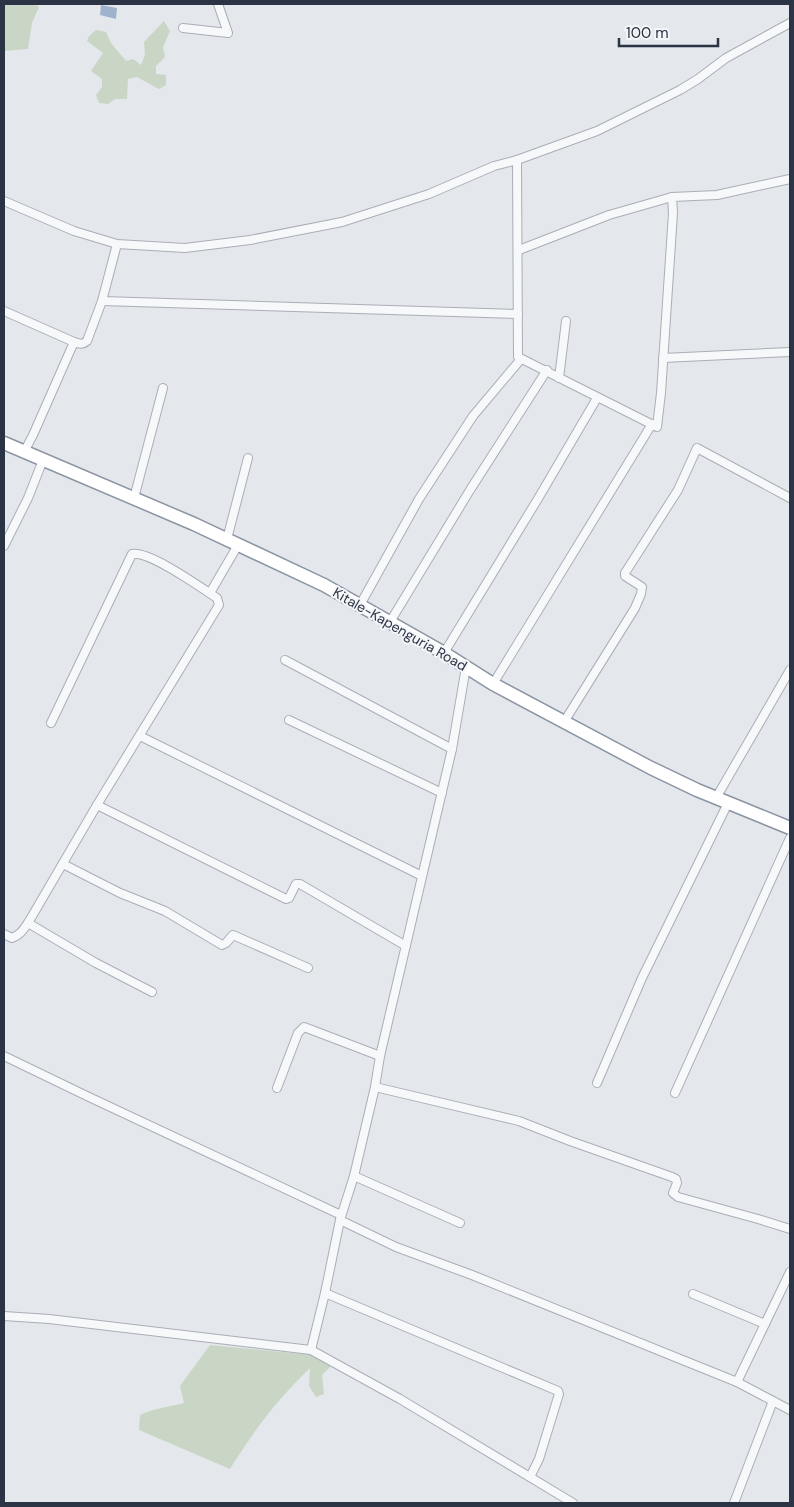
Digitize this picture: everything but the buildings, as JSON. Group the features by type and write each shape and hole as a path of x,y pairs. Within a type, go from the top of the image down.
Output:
{"highway":[{"name":"Kitale-Kapenguria Road","path":"4,443 134,498 324,585 444,653 493,684 659,772 722,801 790,828"}],"street":[{"path":"183,28 228,33 218,4"},
{"path":"4,201 74,231 117,244 185,248 250,240 342,222 429,194 494,166 518,160 620,121 680,90 726,58 790,23"},
{"path":"518,160 518,357 528,364 547,370 597,398 657,427 673,213 672,197"},
{"path":"519,250 609,215 672,197 718,195 790,179"},
{"path":"4,311 74,342 81,344 87,341 102,301 117,244"},
{"path":"102,301 518,314"},
{"path":"560,378 566,321"},
{"path":"24,452 74,342"},
{"path":"663,358 790,352"},
{"path":"360,605 419,499 472,416 521,359"},
{"path":"390,622 470,490 547,370"},
{"path":"134,498 163,388"},
{"path":"444,653 597,398"},
{"path":"493,684 652,424"},
{"path":"564,722 642,594 642,587 625,576 625,573 678,490 697,448 790,498"},
{"path":"210,593 232,542 248,458"},
{"path":"4,546 28,498 43,460"},
{"path":"4,934 12,938 16,937 28,923 97,805 216,610 219,602 217,598 164,565 138,553 132,554 51,724"},
{"path":"285,660 452,750"},
{"path":"311,1350 341,1217 354,1176 375,1087 380,1056 452,750 466,667"},
{"path":"596,1083 722,801 790,670"},
{"path":"289,720 442,793"},
{"path":"140,736 422,876"},
{"path":"97,805 286,899 289,898 296,884 300,884 406,946"},
{"path":"675,1093 790,838"},
{"path":"63,864 120,893 165,912 222,945 226,944 231,936 234,936 308,968"},
{"path":"28,923 96,963 152,992"},
{"path":"277,1088 298,1033 304,1027 380,1056"},
{"path":"4,1056 341,1217 396,1247 737,1382 790,1410"},
{"path":"375,1087 519,1121 672,1177 676,1179 677,1183 673,1193 678,1196 790,1230"},
{"path":"354,1176 460,1223"},
{"path":"737,1382 790,1272"},
{"path":"325,1293 558,1391 559,1394 530,1478"},
{"path":"693,1294 765,1324"},
{"path":"4,1316 48,1319 311,1350 400,1399 573,1503"},
{"path":"734,1503 773,1401"}],"green space":[{"path":"4,4 35,4 39,7 32,23 28,49 4,51"},
{"path":"164,21 170,31 163,47 165,57 156,66 156,74 166,75 166,85 159,89 137,77 128,79 127,99 115,99 108,104 99,103 96,95 102,87 102,79 91,71 103,53 87,41 89,36 96,30 106,32 111,43 126,61 133,59 141,65 145,55 144,42"},
{"path":"210,1345 312,1355 331,1366 322,1375 324,1394 316,1397 309,1386 310,1368 267,1416 230,1469 139,1430 140,1415 156,1409 184,1403 180,1386"}],"water":[{"path":"101,5 117,8 116,19 100,15"}]}
